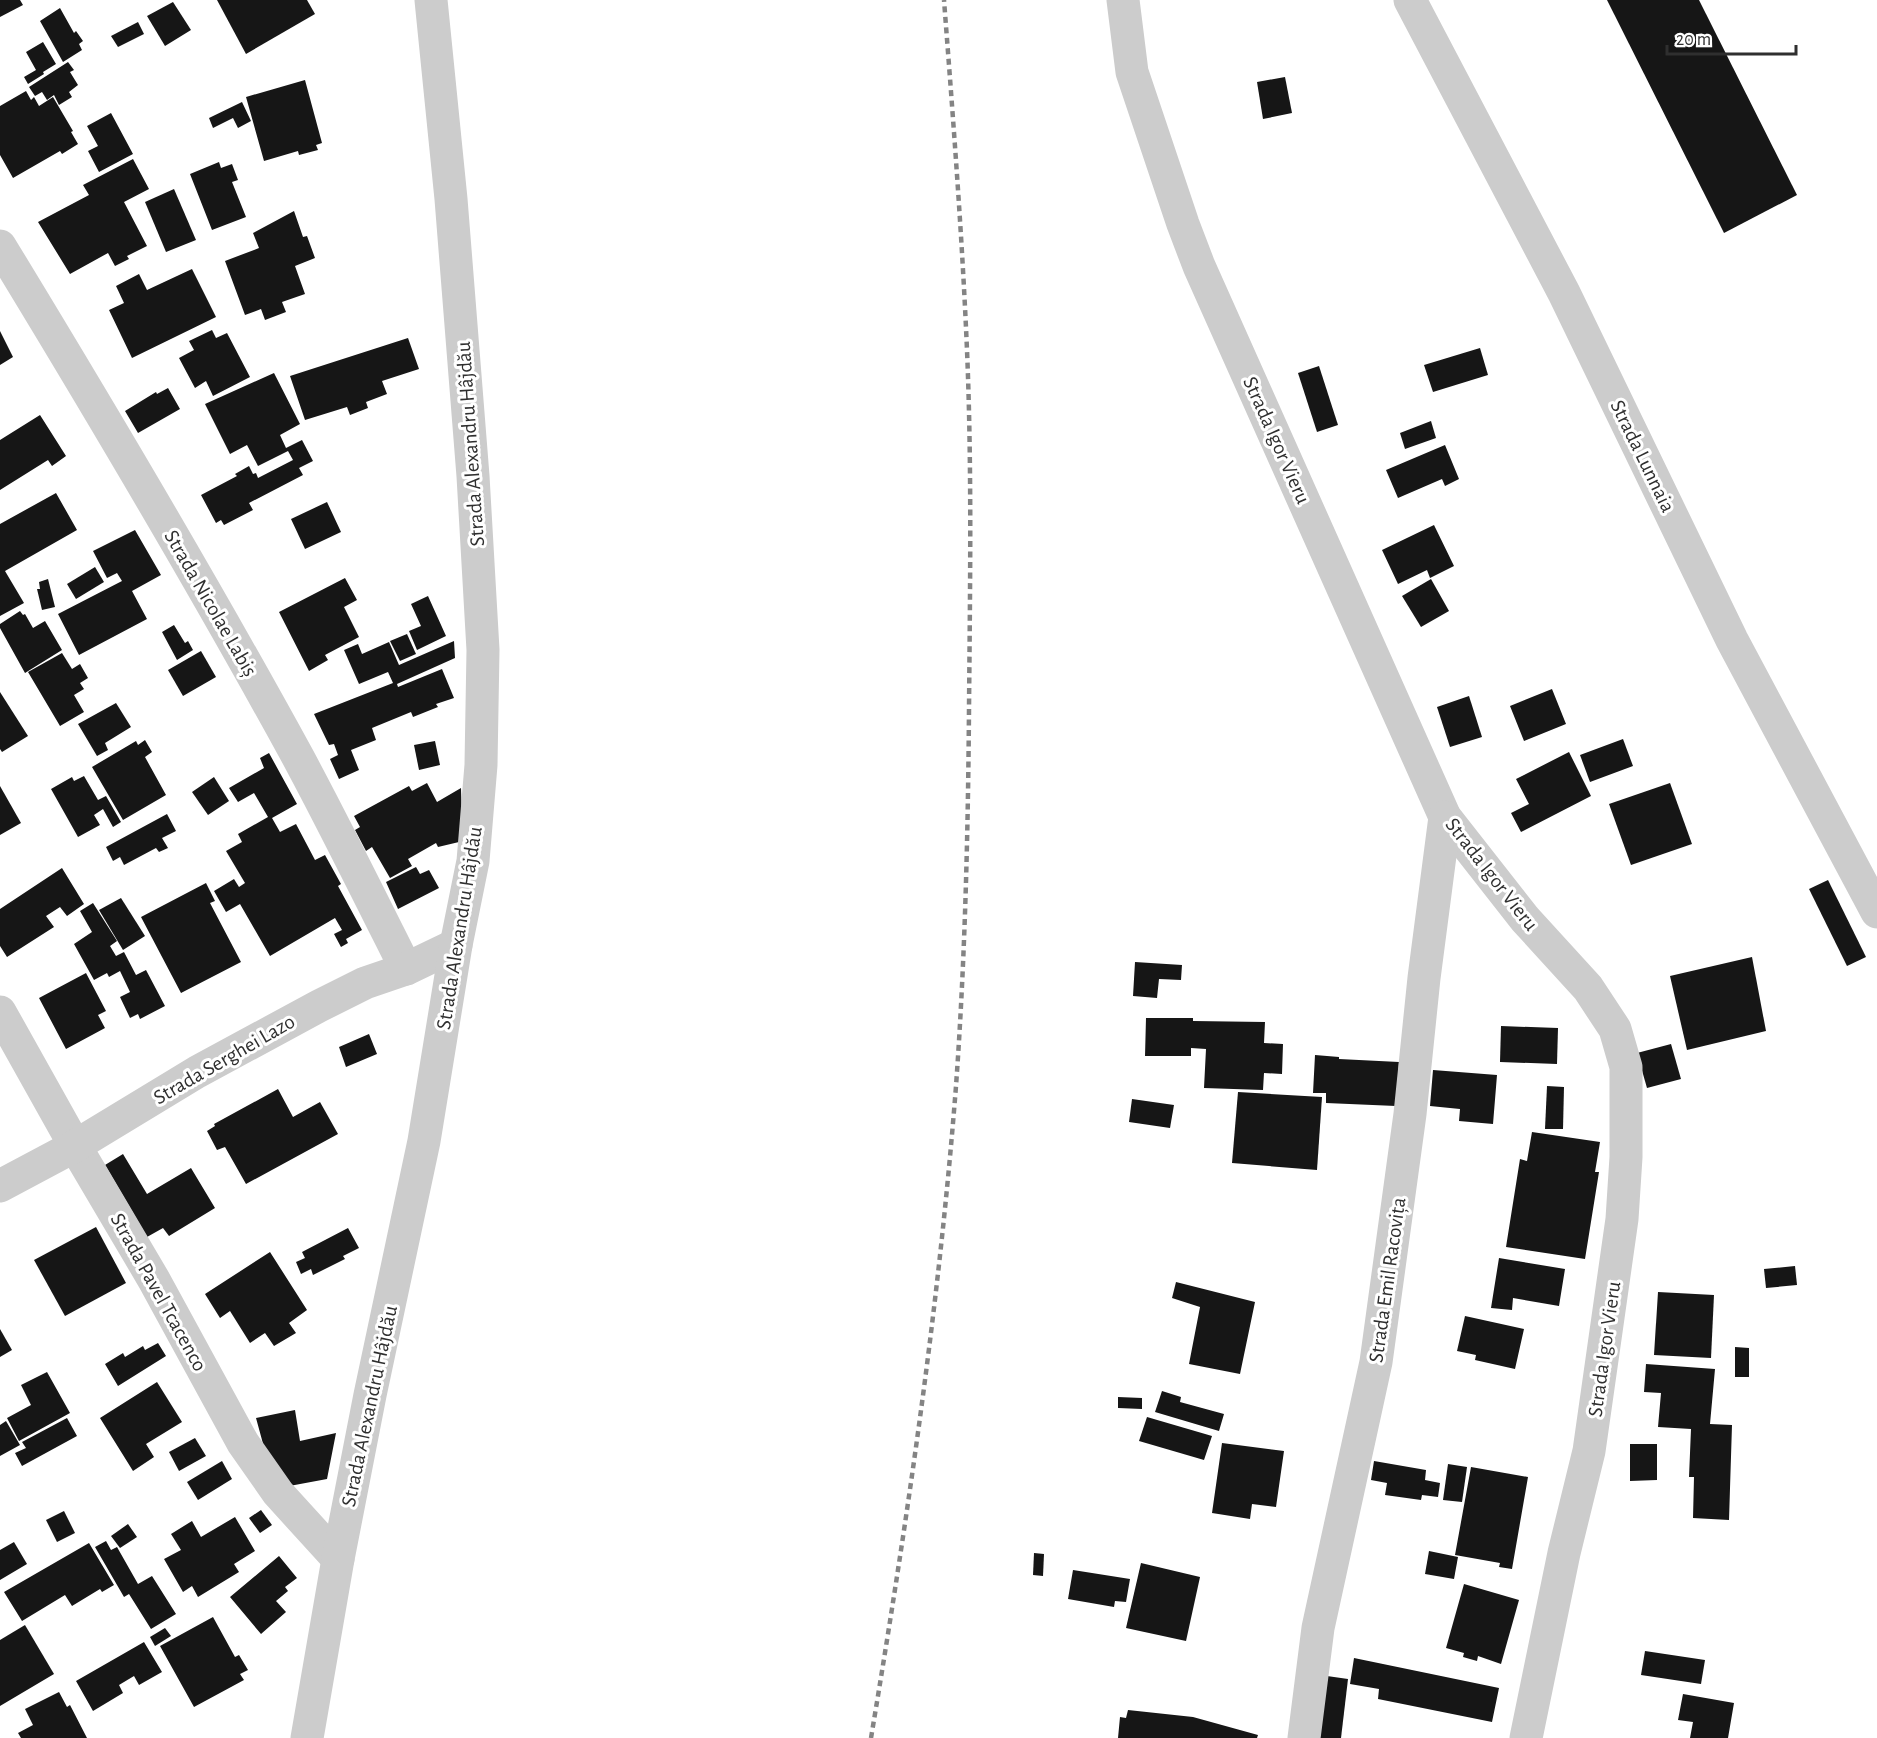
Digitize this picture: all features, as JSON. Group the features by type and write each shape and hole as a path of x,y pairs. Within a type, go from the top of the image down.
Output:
{"street":[{"name":"Strada Alexandru Hâjdău","path":"306,1738 370,1395 424,1141 456,945 473,861 481,765 483,650 473,476 453,222 430,0"},
{"name":"Strada Igor Vieru","path":"1123,0 1132,72 1195,255 1445,817 1525,919 1588,988 1615,1029 1626,1067 1626,1146 1622,1219 1589,1451 1564,1553 1526,1738"},
{"name":"Strada Lunnaia","path":"1410,0 1564,293 1732,640 1877,912"},
{"name":"Strada Nicolae Labiș","path":"0,246 85,385 235,646 299,760 406,969"},
{"name":"Strada Emil Racovița","path":"1304,1738 1318,1628 1376,1362 1410,1114 1424,978 1445,817"},
{"name":"Strada Serghei Lazo","path":"0,1186 75,1146 197,1072 319,1006 365,983 406,969 456,945"},
{"name":"Strada Pavel Tcacenco","path":"0,1012 154,1280 243,1443 278,1493 338,1558"}],"building":[{"path":"0,0 20,0 23,5 0,17"},
{"path":"217,0 307,0 315,14 246,54"},
{"path":"1607,0 1699,0 1797,195 1724,233"},
{"path":"173,2 191,30 165,46 147,16"},
{"path":"60,8 74,33 76,31 83,41 79,44 82,50 63,62 40,21"},
{"path":"138,22 144,34 118,47 111,36"},
{"path":"43,42 56,64 28,84 24,77 36,70 26,52"},
{"path":"68,62 74,70 70,72 78,85 69,92 72,97 59,105 54,95 47,100 42,92 35,96 29,87"},
{"path":"1285,77 1292,113 1263,119 1257,82"},
{"path":"305,80 322,143 316,145 318,150 299,155 298,151 264,161 246,97"},
{"path":"26,91 31,100 34,97 39,106 53,97 78,144 62,154 60,151 13,178 0,155 0,106"},
{"path":"242,102 251,121 238,128 233,118 213,128 209,118"},
{"path":"111,113 133,154 99,172 88,151 98,146 87,126"},
{"path":"133,159 149,189 124,202 147,246 127,256 129,259 115,266 108,253 70,274 38,222 89,195 83,185"},
{"path":"219,162 221,168 232,164 238,180 232,182 246,217 212,230 190,174"},
{"path":"174,189 196,240 166,252 145,202"},
{"path":"294,211 303,237 307,236 315,258 295,266 305,294 282,302 286,312 265,320 261,309 245,315 225,261 259,248 253,233"},
{"path":"192,269 216,317 132,358 109,310 124,303 116,286 139,274 147,290"},
{"path":"212,330 216,338 227,333 250,377 213,396 206,381 195,388 179,358 194,350 189,341"},
{"path":"0,331 13,357 0,365"},
{"path":"408,338 419,369 382,381 387,394 366,402 368,408 350,415 347,407 305,420 290,376"},
{"path":"1480,348 1488,375 1433,392 1424,365"},
{"path":"1319,366 1338,425 1317,432 1298,373"},
{"path":"274,373 300,424 280,435 286,448 302,440 313,461 299,468 303,475 249,503 253,510 224,525 221,520 216,523 201,495 237,476 235,474 249,466 258,478 293,460 288,451 258,466 247,445 230,454 205,404"},
{"path":"168,388 180,409 138,433 125,411 156,392 157,394"},
{"path":"40,415 66,456 52,466 48,460 0,490 0,440"},
{"path":"1431,421 1436,438 1405,449 1400,433"},
{"path":"1445,445 1459,479 1445,486 1442,479 1398,498 1386,470"},
{"path":"56,493 77,530 5,571 24,603 0,616 0,524"},
{"path":"327,502 341,532 305,549 291,519"},
{"path":"1434,525 1454,566 1430,578 1427,570 1398,584 1382,550"},
{"path":"135,530 161,575 132,591 147,619 79,655 58,614 122,581 117,573 107,578 93,551"},
{"path":"95,567 104,582 76,599 67,584"},
{"path":"345,578 357,600 344,607 359,637 325,655 328,660 309,671 279,612"},
{"path":"48,579 55,607 42,610 37,589 40,589 39,582"},
{"path":"1431,579 1449,611 1421,627 1402,596"},
{"path":"428,596 446,636 417,650 409,631 421,626 411,604"},
{"path":"20,611 23,615 25,614 33,628 45,621 62,650 25,673 0,628 0,624"},
{"path":"174,625 185,643 188,641 193,650 177,660 162,632"},
{"path":"407,634 416,654 400,661 390,641"},
{"path":"454,641 455,658 397,684 398,687 442,669 454,698 436,704 438,707 413,717 411,712 372,728 376,740 351,750 359,770 339,779 330,759 338,755 334,744 329,745 314,714 393,683 388,672 359,684 344,650 358,644 362,654 389,642 399,665"},
{"path":"201,651 216,677 183,696 168,670"},
{"path":"62,653 72,669 80,664 88,678 80,683 84,689 74,695 84,712 60,726 28,672"},
{"path":"1552,689 1566,724 1524,741 1510,706"},
{"path":"0,692 28,736 2,752 0,749"},
{"path":"1469,696 1482,737 1450,747 1437,707"},
{"path":"116,703 131,727 105,743 108,750 97,756 78,724"},
{"path":"1623,739 1633,766 1590,782 1580,755"},
{"path":"145,740 152,752 145,757 166,795 123,820 92,767 136,741 138,745"},
{"path":"435,741 440,765 419,770 414,745"},
{"path":"1569,752 1591,796 1521,832 1511,813 1529,804 1516,779"},
{"path":"269,753 297,804 272,818 280,832 296,824 315,860 325,855 341,884 338,886 362,930 346,939 348,943 341,947 334,934 342,930 335,918 270,956 240,904 226,912 214,891 234,879 239,887 245,883 226,851 242,842 238,834 268,817 254,793 238,802 229,788 264,768 260,758"},
{"path":"84,776 98,800 106,796 121,822 113,827 103,809 94,815 100,825 78,837 51,789 72,777 74,781"},
{"path":"214,777 229,801 208,815 192,792"},
{"path":"427,783 437,802 461,788 462,824 459,842 438,847 436,843 408,859 412,866 390,878 372,847 366,851 355,830 360,827 354,816 409,786 412,791"},
{"path":"1670,783 1692,844 1631,865 1609,804"},
{"path":"0,786 21,823 0,835"},
{"path":"167,814 176,831 162,838 168,848 159,852 156,848 124,865 120,857 113,861 106,847"},
{"path":"416,867 420,874 429,870 439,888 398,909 386,882"},
{"path":"62,868 84,904 67,916 60,907 46,916 54,927 7,957 0,946 0,909"},
{"path":"1828,880 1866,957 1847,966 1809,889"},
{"path":"206,883 215,901 210,903 241,962 181,993 141,917"},
{"path":"121,898 145,936 123,950 99,910"},
{"path":"93,903 117,941 110,946 116,956 124,952 136,975 146,970 165,1006 140,1019 138,1014 130,1018 120,997 130,992 120,971 109,977 107,973 94,980 74,944 92,932 80,911"},
{"path":"1752,957 1766,1031 1687,1050 1670,976"},
{"path":"1135,962 1182,965 1181,980 1159,979 1157,998 1133,996"},
{"path":"86,973 106,1011 98,1015 105,1028 66,1049 39,998"},
{"path":"1146,1018 1265,1022 1264,1043 1283,1044 1282,1074 1264,1073 1263,1090 1204,1088 1206,1049 1191,1048 1191,1056 1145,1056"},
{"path":"1501,1026 1558,1028 1557,1064 1500,1062"},
{"path":"369,1034 377,1054 346,1067 339,1047"},
{"path":"1671,1044 1681,1079 1647,1088 1637,1053"},
{"path":"1315,1055 1339,1057 1339,1059 1399,1062 1396,1106 1326,1103 1326,1093 1313,1093"},
{"path":"1433,1070 1497,1075 1493,1124 1459,1121 1460,1109 1430,1106"},
{"path":"1547,1086 1564,1087 1563,1129 1545,1129"},
{"path":"278,1089 293,1117 320,1102 338,1134 246,1184 225,1147 217,1150 207,1131 215,1126 214,1124"},
{"path":"1238,1092 1322,1097 1317,1170 1232,1163"},
{"path":"1132,1099 1174,1105 1170,1128 1129,1122"},
{"path":"1532,1132 1600,1142 1595,1172 1599,1172 1585,1259 1506,1247 1520,1159 1527,1161"},
{"path":"123,1154 147,1194 191,1168 215,1208 169,1236 163,1228 147,1237 105,1165"},
{"path":"96,1227 126,1283 65,1316 34,1260"},
{"path":"348,1228 359,1248 343,1256 345,1259 313,1275 311,1269 301,1274 296,1262 305,1258 302,1252"},
{"path":"270,1252 307,1310 289,1323 296,1333 274,1346 265,1333 250,1343 230,1311 220,1318 205,1294"},
{"path":"1499,1258 1565,1269 1559,1306 1513,1298 1512,1310 1491,1308"},
{"path":"1795,1266 1797,1285 1766,1288 1764,1269"},
{"path":"1176,1282 1255,1302 1240,1374 1189,1364 1200,1307 1172,1298"},
{"path":"1658,1292 1714,1295 1711,1358 1654,1355"},
{"path":"1465,1316 1524,1329 1515,1369 1475,1360 1476,1355 1457,1351"},
{"path":"0,1329 12,1350 0,1357"},
{"path":"158,1343 166,1356 118,1386 105,1364 123,1353 125,1357 143,1346 145,1350"},
{"path":"1735,1347 1749,1348 1749,1377 1735,1377"},
{"path":"1646,1364 1715,1369 1710,1424 1732,1425 1729,1520 1693,1518 1694,1477 1689,1477 1691,1429 1658,1427 1661,1393 1644,1392"},
{"path":"47,1372 70,1413 19,1441 7,1418 31,1405 21,1385"},
{"path":"157,1382 182,1422 146,1444 154,1457 133,1471 100,1418"},
{"path":"1162,1391 1181,1397 1180,1402 1224,1414 1219,1431 1155,1412"},
{"path":"1118,1397 1142,1398 1142,1409 1118,1408"},
{"path":"295,1410 300,1441 336,1433 327,1479 284,1487 265,1451 256,1418"},
{"path":"1147,1417 1212,1436 1204,1460 1139,1441"},
{"path":"67,1418 77,1436 22,1466 15,1453 26,1448 22,1442"},
{"path":"6,1421 20,1445 0,1456 0,1425"},
{"path":"195,1438 206,1456 179,1471 169,1452"},
{"path":"1222,1443 1284,1451 1276,1507 1252,1504 1250,1519 1212,1513"},
{"path":"1630,1444 1657,1444 1657,1480 1630,1481"},
{"path":"222,1461 232,1479 198,1500 187,1482"},
{"path":"1374,1461 1426,1470 1425,1480 1440,1483 1438,1497 1422,1495 1421,1500 1385,1495 1387,1483 1371,1480"},
{"path":"1448,1464 1467,1467 1462,1502 1443,1500"},
{"path":"1471,1467 1528,1477 1512,1569 1499,1567 1500,1563 1455,1555"},
{"path":"261,1510 272,1525 260,1533 249,1518"},
{"path":"64,1511 75,1533 57,1542 46,1520"},
{"path":"235,1517 255,1551 234,1564 239,1572 198,1597 192,1586 183,1592 164,1559 181,1550 171,1534 192,1521 201,1537"},
{"path":"128,1524 137,1537 120,1548 111,1536"},
{"path":"106,1541 111,1550 117,1547 138,1584 152,1576 176,1614 151,1629 129,1594 124,1597 95,1547"},
{"path":"14,1542 27,1564 0,1580 0,1550"},
{"path":"89,1543 114,1585 102,1592 100,1589 72,1606 65,1595 22,1621 4,1592"},
{"path":"1429,1551 1458,1557 1454,1579 1425,1574"},
{"path":"1034,1553 1044,1554 1043,1576 1033,1575"},
{"path":"279,1556 297,1578 285,1587 288,1591 276,1601 286,1612 261,1634 230,1597"},
{"path":"1141,1563 1200,1577 1186,1641 1126,1628"},
{"path":"1073,1570 1130,1579 1126,1602 1115,1601 1114,1607 1068,1599"},
{"path":"1464,1584 1519,1600 1501,1664 1478,1656 1477,1661 1463,1657 1464,1653 1446,1648"},
{"path":"213,1617 235,1657 239,1655 248,1670 240,1674 244,1680 194,1707 160,1646"},
{"path":"25,1625 54,1674 0,1706 0,1640"},
{"path":"165,1628 171,1636 155,1646 150,1637"},
{"path":"144,1642 162,1672 139,1685 134,1676 119,1685 123,1693 93,1711 76,1681"},
{"path":"1645,1651 1705,1660 1701,1684 1641,1675"},
{"path":"1354,1658 1499,1688 1492,1722 1378,1699 1379,1689 1350,1684"},
{"path":"1327,1676 1348,1679 1341,1738 1318,1738"},
{"path":"59,1692 67,1707 70,1705 87,1738 21,1738 18,1733 33,1725 25,1709"},
{"path":"1683,1694 1734,1703 1728,1738 1690,1738 1693,1722 1678,1720"},
{"path":"1128,1710 1193,1717 1258,1735 1257,1738 1118,1738 1120,1717 1126,1718"}],"railway":[{"path":"871,1738 921,1413 941,1250 956,1086 964,945 969,756 970,440 963,262 944,0"}]}
